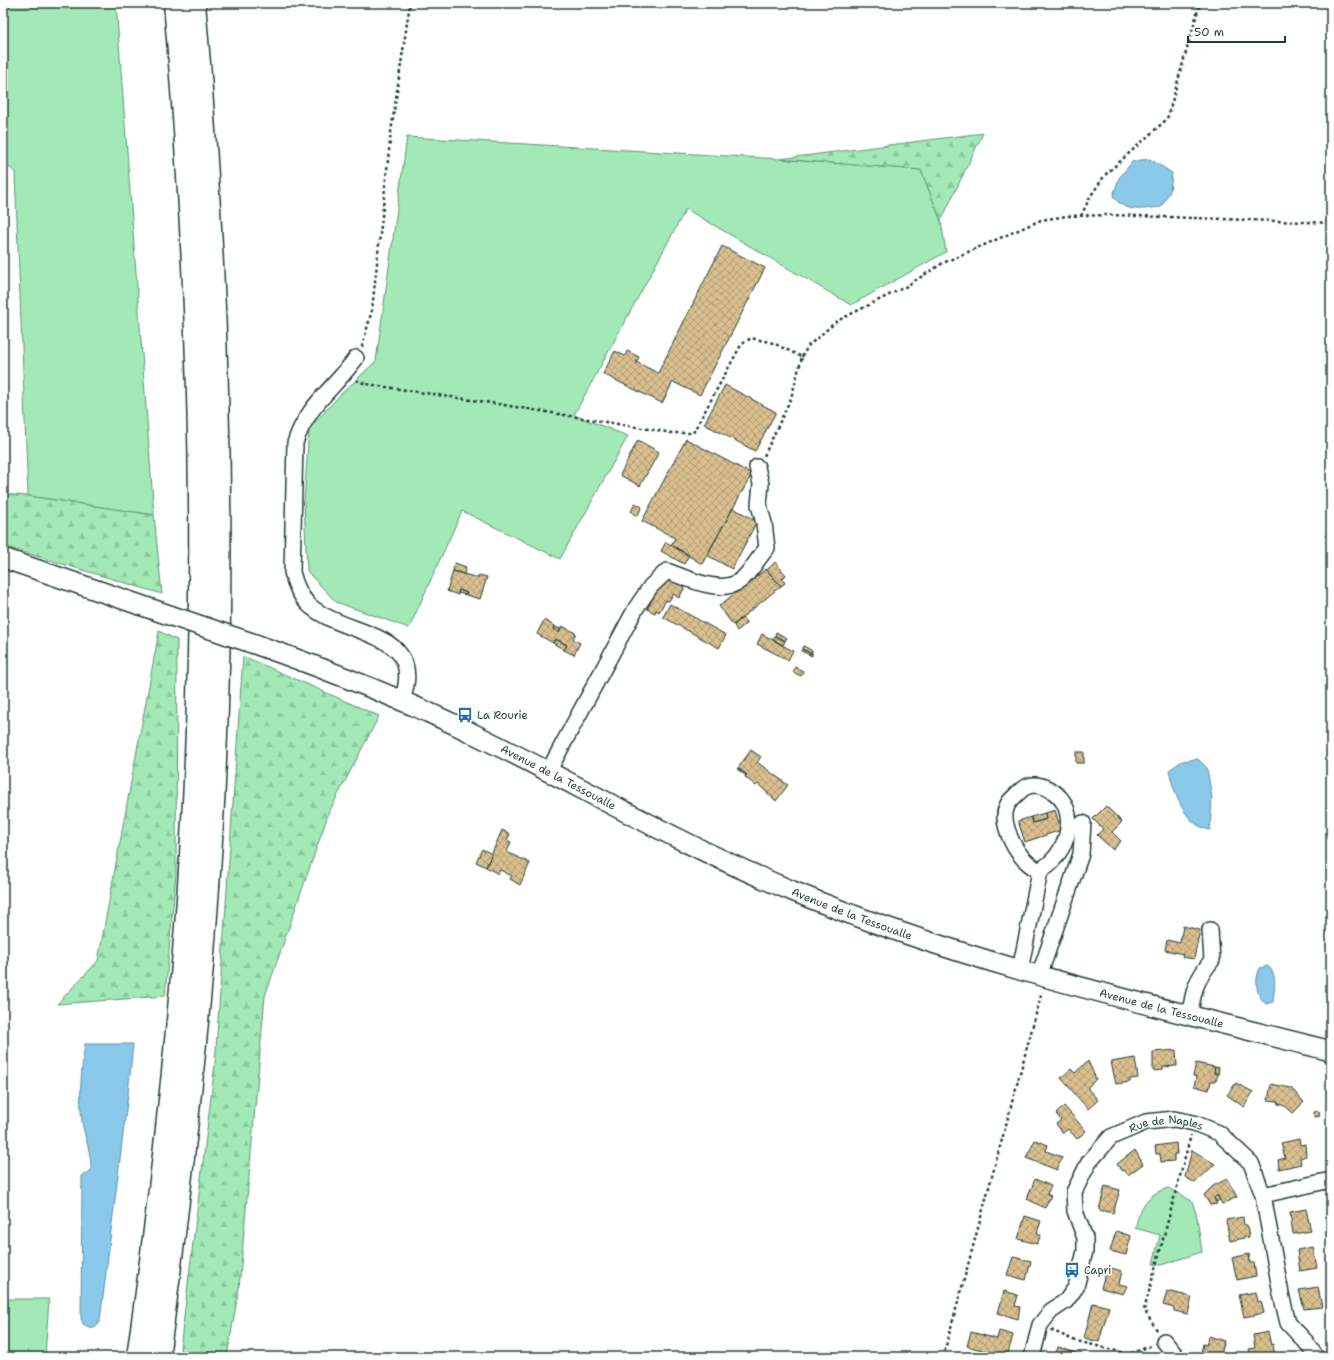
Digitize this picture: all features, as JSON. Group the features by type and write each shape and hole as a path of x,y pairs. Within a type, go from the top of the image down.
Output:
{"highway":[{"path":"138,1357 163,1166 184,961 191,860 199,659 200,486 197,354 187,152 175,3"},
{"path":"158,1357 183,1168 203,964 210,862 218,666 220,550 217,354 206,150 194,3"}],"main road":[{"name":"Avenue de la Tessoualle","path":"3,558 249,642 333,672 402,700 475,734 671,836 795,892 865,920 1042,977 1331,1051"}],"street":[{"path":"356,358 346,373 307,415 300,428 295,444 292,572 295,584 301,596 308,605 334,619 380,637 399,653 407,673 406,688 402,700"},
{"path":"548,772 636,608 651,586 667,571 707,585 721,587 740,581 767,548 764,523 759,505 761,484 757,467"},
{"path":"1020,970 1040,871 1051,862 1062,849 1069,825 1066,807 1054,792 1041,785 1025,787 1010,801 1004,817 1008,834 1016,850 1031,867 1040,871"},
{"path":"1042,977 1081,854 1083,823"},
{"path":"1190,1015 1193,991 1202,972 1212,960 1210,930"},
{"name":"Rue de Naples","path":"1032,1357 1040,1325 1051,1312 1066,1301 1076,1287 1085,1251 1085,1238 1075,1211 1074,1192 1089,1162 1111,1137 1146,1122 1174,1119 1194,1123 1219,1133 1251,1163 1263,1195 1288,1324 1306,1342 1316,1357"},
{"path":"1263,1195 1331,1180"},
{"path":"1164,1341 1177,1357"}],"path":[{"path":"356,358 364,343 372,310 391,132 410,3"},
{"path":"1082,216 1090,197 1105,175 1167,119 1200,3"},
{"path":"757,467 775,434 791,398 802,357 808,346 837,321 905,287 943,263 1041,220 1067,216 1082,216 1331,223"},
{"path":"346,373 366,384 498,404 672,434 693,433 741,345 751,338 773,343 802,357"},
{"path":"943,1357 1042,977"},
{"path":"1040,1325 1073,1340 1129,1354 1164,1341 1144,1310 1194,1123"}],"green space":[{"path":"3,3 116,3 154,515 28,496 15,172 3,162"},
{"path":"983,133 941,221 921,170 780,159"},
{"path":"407,137 780,159 921,170 941,221 946,252 851,305 686,209 574,415 628,436 560,559 462,511 409,628 336,602 307,571 304,502 309,429 339,396 376,361"},
{"path":"3,494 28,496 154,515 162,594 3,546"},
{"path":"159,631 177,640 176,873 165,996 57,1004 98,961"},
{"path":"243,656 379,716 329,812 265,996 239,1288 227,1357 179,1357 215,1064"},
{"path":"1168,1188 1192,1201 1197,1217 1202,1252 1161,1265 1153,1264 1160,1235 1135,1228 1139,1214 1149,1198 1154,1194"},
{"path":"3,1299 49,1299 45,1357 3,1357"}],"water":[{"path":"1150,159 1172,173 1170,191 1161,207 1134,209 1123,206 1113,196 1119,178 1133,161"},
{"path":"1198,759 1207,768 1212,798 1210,830 1193,822 1187,815 1177,798 1169,770 1182,761"},
{"path":"1268,966 1273,974 1274,988 1273,1002 1266,1004 1258,992 1257,978 1260,968"},
{"path":"85,1044 133,1044 100,1321 98,1325 91,1328 83,1324 81,1318 82,1175 91,1171 89,1153 82,1122 81,1102"}],"building":[{"path":"722,246 765,268 700,395 673,382 662,403 603,374 615,351 625,356 627,351 639,357 636,362 658,373"},
{"path":"725,385 776,412 755,451 704,424"},
{"path":"686,439 752,474 702,564 671,545 675,538 642,521"},
{"path":"638,440 659,452 640,486 620,475"},
{"path":"635,503 642,507 637,516 631,512"},
{"path":"733,508 757,521 732,569 707,555"},
{"path":"666,542 689,555 684,564 661,551"},
{"path":"775,562 786,575 782,579 785,583 781,586 767,570"},
{"path":"455,563 466,567 464,574 453,571"},
{"path":"766,569 781,586 733,625 719,606"},
{"path":"453,571 478,578 479,575 487,577 480,599 466,595 467,593 459,590 458,595 447,591"},
{"path":"669,578 685,587 679,598 673,594 669,601 666,600 659,612 656,610 655,613 647,609 658,589"},
{"path":"459,590 467,593 466,595 458,593"},
{"path":"670,604 726,635 719,648 663,617"},
{"path":"742,618 747,623 737,631 734,625"},
{"path":"544,620 554,626 553,629 559,633 562,626 576,633 573,639 580,643 574,655 564,650 567,645 555,639 553,643 537,634"},
{"path":"554,626 560,629 559,633 553,629"},
{"path":"776,632 787,638 785,641 775,636"},
{"path":"762,634 793,651 788,660 757,644"},
{"path":"775,636 785,641 783,645 773,640"},
{"path":"555,639 567,645 564,650 553,643"},
{"path":"804,646 812,651 812,654 802,649"},
{"path":"802,649 812,654 812,656 801,651"},
{"path":"795,667 803,671 801,676 793,672"},
{"path":"751,750 761,757 757,762 788,785 776,801 758,784 756,786 745,777 747,775 738,768"},
{"path":"1076,752 1084,752 1084,763 1076,763"},
{"path":"738,768 747,775 746,776 737,769"},
{"path":"1106,806 1122,822 1112,832 1121,841 1113,850 1097,835 1103,829 1093,819"},
{"path":"1055,810 1061,830 1025,842 1018,821 1031,817 1033,823 1046,819 1045,813"},
{"path":"1045,813 1046,819 1033,823 1031,817"},
{"path":"502,830 510,834 507,840 511,842 507,852 530,863 520,885 510,879 512,876 500,870 498,874 486,867"},
{"path":"482,849 492,854 486,867 476,862"},
{"path":"1183,926 1200,930 1194,959 1182,957 1183,954 1165,950 1167,940 1180,943"},
{"path":"1176,1050 1177,1066 1163,1067 1163,1070 1153,1071 1153,1052"},
{"path":"1135,1058 1138,1078 1130,1079 1130,1082 1116,1084 1111,1062"},
{"path":"1088,1061 1096,1079 1088,1087 1088,1089 1098,1100 1088,1109 1061,1078 1071,1069 1075,1073"},
{"path":"1196,1063 1215,1067 1214,1073 1218,1074 1216,1081 1211,1081 1209,1090 1194,1086 1196,1077 1193,1076"},
{"path":"1215,1067 1219,1068 1218,1074 1214,1073"},
{"path":"1236,1083 1253,1092 1244,1107 1227,1095"},
{"path":"1271,1084 1291,1088 1304,1102 1293,1113 1285,1106 1278,1104 1277,1101 1268,1100"},
{"path":"1064,1106 1086,1131 1077,1139 1068,1129 1063,1133 1056,1124 1061,1120 1056,1114"},
{"path":"1319,1111 1320,1116 1314,1117 1314,1112"},
{"path":"1299,1139 1300,1145 1305,1144 1306,1156 1300,1158 1301,1164 1279,1169 1278,1160 1285,1158 1281,1143"},
{"path":"1035,1140 1048,1145 1046,1151 1062,1157 1057,1170 1026,1158"},
{"path":"1176,1143 1177,1154 1174,1154 1174,1161 1161,1162 1160,1154 1156,1154 1155,1146"},
{"path":"1135,1150 1143,1164 1128,1175 1124,1170 1122,1171 1117,1164"},
{"path":"1192,1150 1215,1164 1195,1183 1185,1177"},
{"path":"1035,1179 1051,1186 1047,1194 1051,1196 1045,1208 1027,1199"},
{"path":"1227,1179 1237,1197 1222,1204 1217,1195 1214,1198 1217,1204 1210,1205 1204,1195 1213,1186"},
{"path":"1105,1186 1120,1190 1113,1213 1099,1210"},
{"path":"1217,1195 1220,1200 1216,1202 1214,1198"},
{"path":"1306,1209 1311,1231 1293,1234 1290,1212"},
{"path":"1025,1216 1041,1221 1037,1233 1041,1235 1037,1244 1018,1239"},
{"path":"1243,1217 1244,1225 1247,1225 1249,1237 1230,1241 1226,1220"},
{"path":"1116,1231 1131,1236 1126,1255 1110,1251"},
{"path":"1313,1247 1317,1268 1300,1271 1297,1250"},
{"path":"1249,1254 1250,1263 1254,1263 1256,1276 1237,1280 1232,1258"},
{"path":"1013,1257 1031,1261 1026,1280 1007,1275"},
{"path":"1107,1267 1122,1271 1119,1284 1127,1286 1123,1294 1101,1288"},
{"path":"1318,1287 1322,1307 1304,1309 1299,1290"},
{"path":"1004,1291 1018,1295 1015,1306 1020,1307 1018,1319 998,1313"},
{"path":"1167,1291 1192,1297 1188,1314 1174,1311 1174,1308 1163,1305"},
{"path":"1256,1292 1258,1302 1261,1301 1264,1313 1244,1317 1239,1295"},
{"path":"1093,1303 1109,1307 1099,1342 1084,1338"},
{"path":"999,1331 1013,1335 1007,1357 967,1346 971,1332 997,1339"},
{"path":"1268,1332 1271,1345 1273,1344 1275,1357 1251,1357 1249,1349 1255,1348 1253,1335"},
{"path":"1209,1336 1224,1341 1219,1357 1200,1357 1203,1344 1206,1345"},
{"path":"1058,1347 1076,1353 1075,1357 1055,1357"}],"place":[{"name":"La Rourie","path":"465,715"},
{"name":"Capri","path":"1072,1270"}]}
